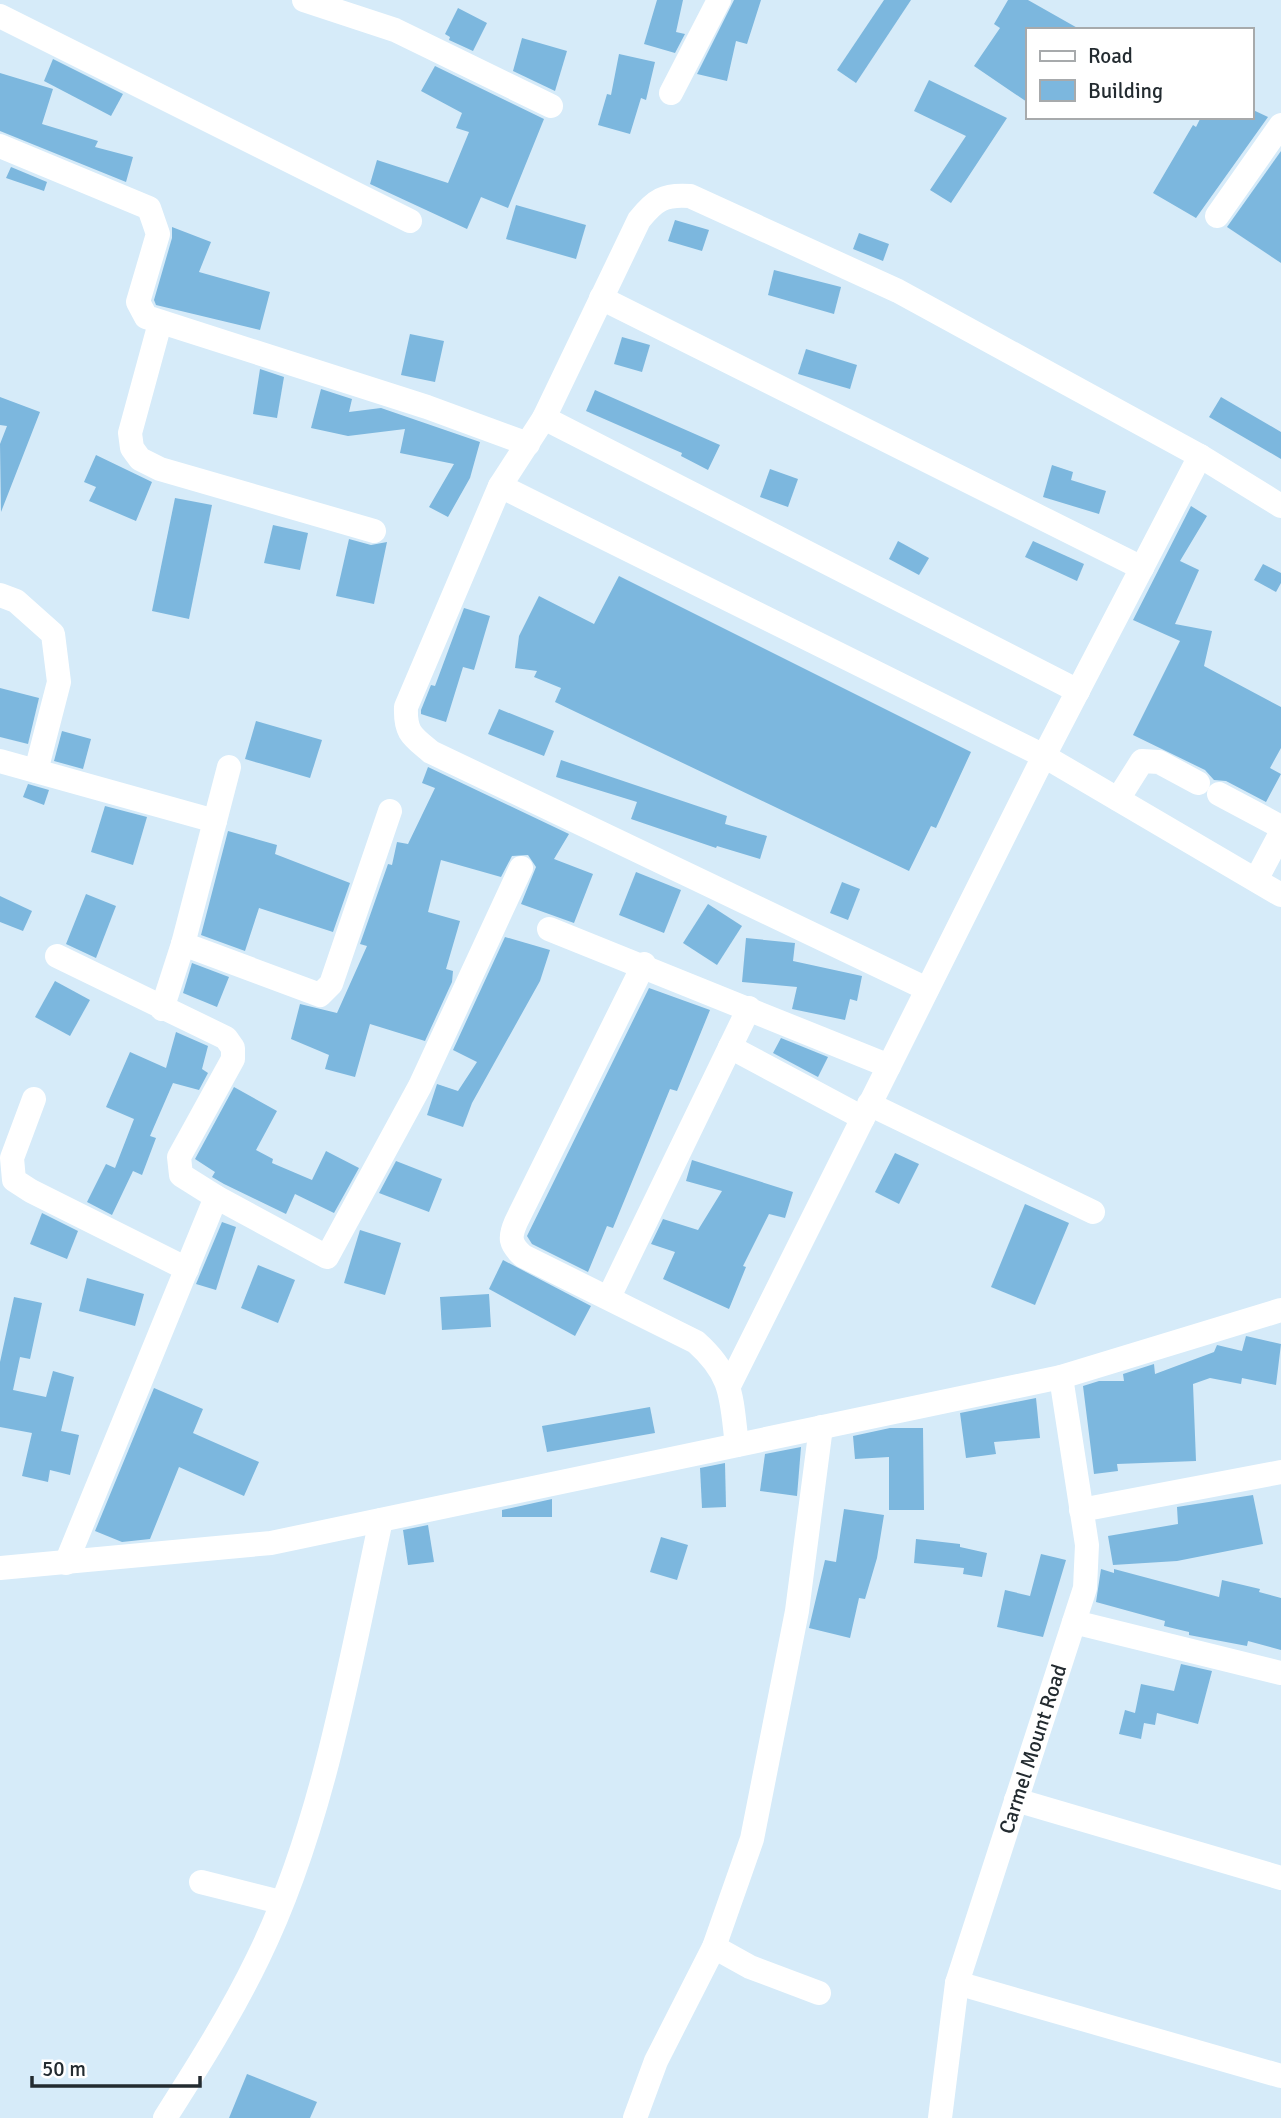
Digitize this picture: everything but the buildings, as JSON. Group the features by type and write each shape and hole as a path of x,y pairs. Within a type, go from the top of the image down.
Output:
{"street":[{"path":"303,0 395,30 551,106"},
{"path":"671,93 719,0"},
{"path":"0,16 411,221"},
{"path":"1217,216 1281,125"},
{"path":"0,146 149,208 158,234 138,302 146,317 427,407 527,444"},
{"path":"927,989 431,752 412,736 405,725 406,707 500,486 544,418 639,220 653,202 669,195 690,196 898,291 1200,456 1281,506"},
{"path":"601,298 1142,568"},
{"path":"160,323 130,433 132,448 140,459 207,484 374,531"},
{"path":"544,418 1078,691"},
{"path":"730,1384 1044,756 1200,456"},
{"path":"500,486 1044,756 1281,895"},
{"path":"0,595 16,601 53,634 59,682 36,771"},
{"path":"0,761 215,821"},
{"path":"1118,799 1142,761 1159,762 1281,827"},
{"path":"162,1009 183,944 229,767"},
{"path":"183,944 320,995 326,992 390,811"},
{"path":"1256,880 1281,833"},
{"path":"57,956 226,1038 233,1048 233,1059 179,1157 181,1175 327,1257 420,1086 521,868"},
{"path":"549,929 643,964 889,1066"},
{"path":"643,964 510,1235 512,1246 523,1256 696,1342 711,1355 730,1384 737,1445"},
{"path":"609,1297 749,1008"},
{"path":"730,1047 1093,1212"},
{"path":"34,1099 12,1158 14,1180 187,1269"},
{"path":"66,1563 216,1197"},
{"path":"0,1568 271,1544 1061,1377 1281,1310"},
{"name":"Carmel Mount Road","path":"940,2118 957,1983 1085,1588 1087,1545 1061,1377"},
{"path":"635,2118 656,2061 715,1947 752,1839 797,1611 821,1427"},
{"path":"1081,1510 1281,1472"},
{"path":"164,2118 208,2050 259,1957 301,1849 339,1714 381,1520"},
{"path":"1074,1622 1281,1673"},
{"path":"1016,1800 1281,1878"},
{"path":"201,1882 280,1902"},
{"path":"715,1947 750,1967 818,1993"},
{"path":"957,1983 1281,2076"}]}
